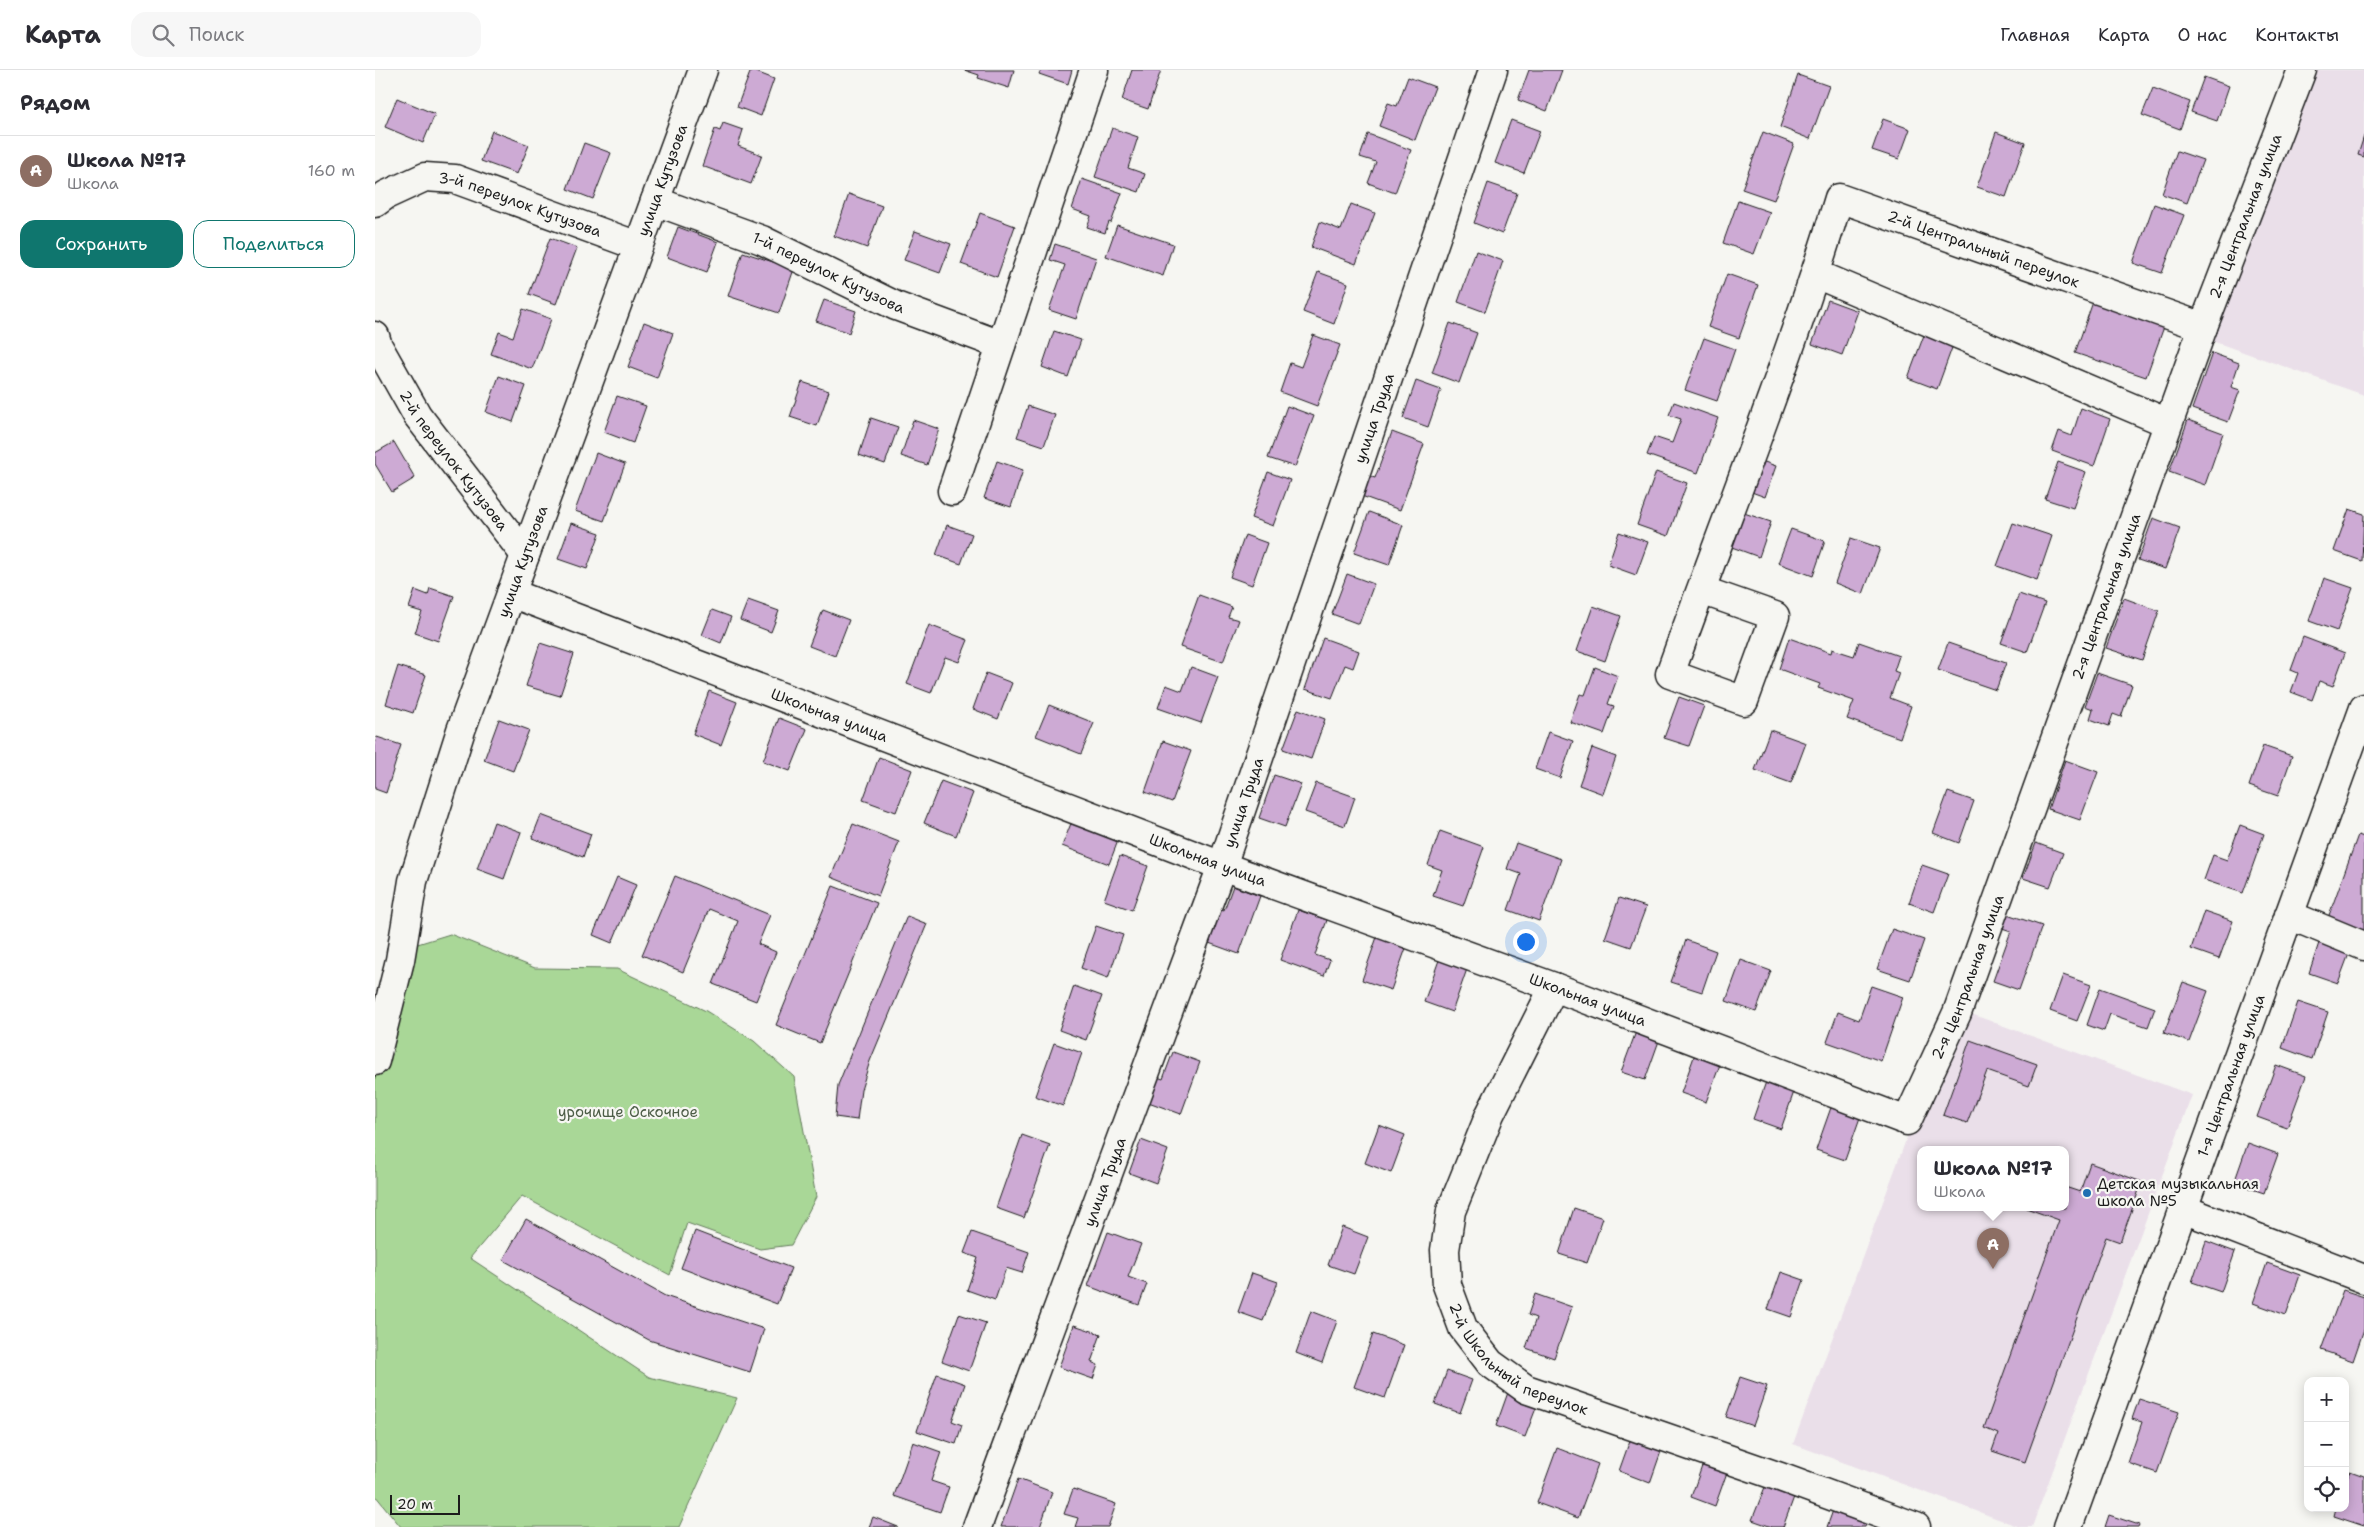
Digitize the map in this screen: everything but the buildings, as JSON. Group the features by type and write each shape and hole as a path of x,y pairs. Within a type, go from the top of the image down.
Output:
{"street":[{"name":"улица Кутузова","path":"375,1062 387,964 461,730 703,70"},
{"path":"952,491 1094,70"},
{"name":"улица Труда","path":"977,1527 1222,866 1493,70"},
{"name":"2-я Центральная улица","path":"1907,1121 1957,1012 2203,327 2301,70"},
{"name":"3-й переулок Кутузова","path":"375,204 386,195 425,176 455,179 638,246"},
{"name":"2-й Центральный переулок","path":"1701,590 1816,274 1839,198 2203,327"},
{"name":"1-й переулок Кутузова","path":"655,201 762,240 896,306 1001,345"},
{"path":"1816,274 2168,423"},
{"name":"2-й переулок Кутузова","path":"375,336 377,346 417,415 525,555"},
{"name":"Школьная улица","path":"511,593 1222,866 1554,987 1907,1121"},
{"name":"1-я Центральная улица","path":"2067,1527 2364,708"},
{"path":"2289,915 2364,946"},
{"name":"2-й Школьный переулок","path":"1554,987 1490,1114 1451,1211 1445,1250 1447,1285 1463,1328 1490,1364 1527,1389 1781,1477 1912,1526"},
{"path":"2183,1209 2364,1279"}],"shaded area":[{"path":"2292,70 2364,70 2364,395 2198,336"},
{"path":"1955,1008 2192,1095 2032,1527 2020,1527 1793,1444"}],"green space":[{"name":"урочище Оскочное","path":"450,934 535,968 617,969 706,1011 754,1041 794,1077 816,1197 791,1245 760,1249 687,1223 670,1275 522,1196 470,1258 649,1377 737,1398 679,1527 401,1527 375,1495 375,1078 408,947"}],"place":[{"name":"Детская музыкальная школа №5","path":"2087,1193"},
{"name":"Школа №17","path":"1993,1269"}]}
